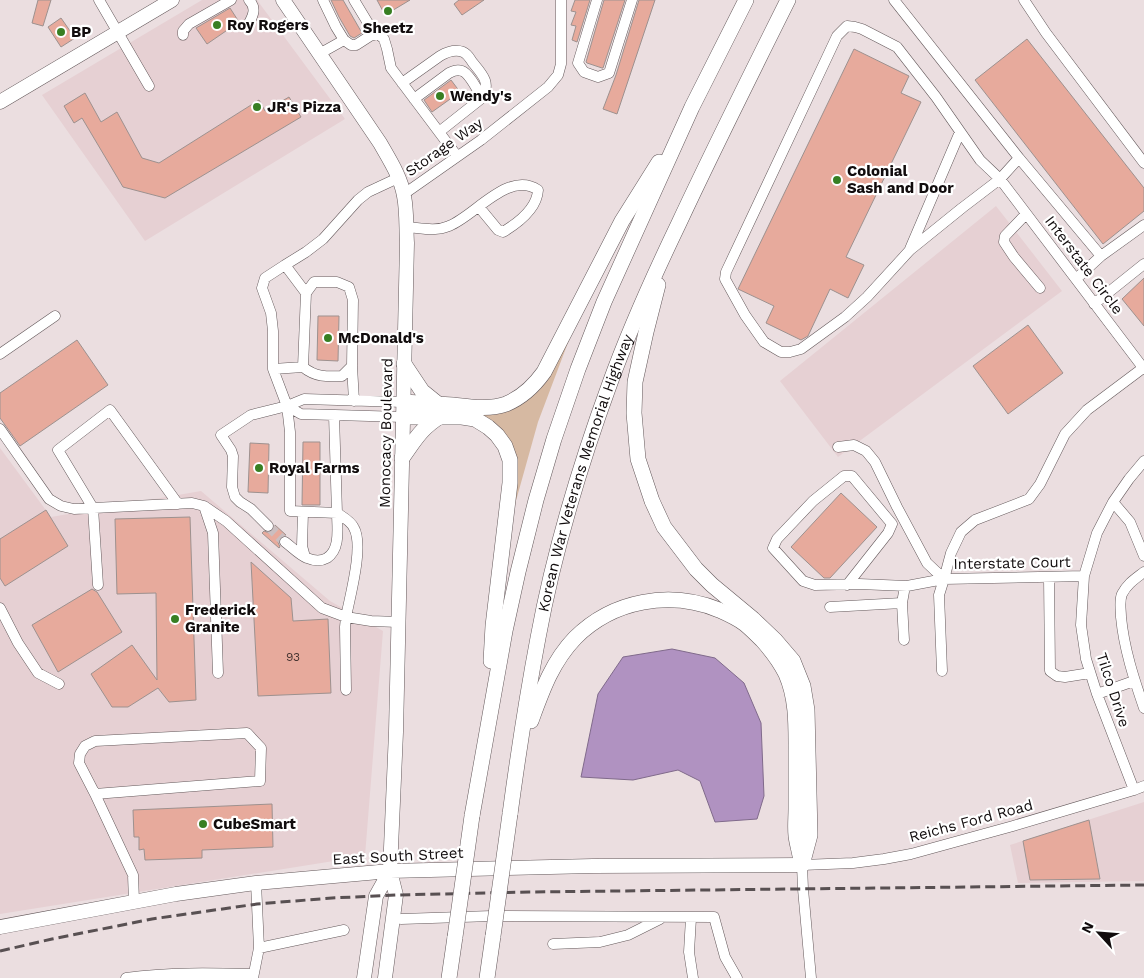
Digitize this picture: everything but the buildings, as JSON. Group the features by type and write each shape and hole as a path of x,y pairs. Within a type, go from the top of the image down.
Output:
{"highway":[{"path":"449,978 472,816 504,630 536,500 554,439 604,302 692,107 746,0"},
{"name":"Korean War Veterans Memorial Highway","path":"487,978 519,750 538,637 551,577 587,450 636,316 705,166 788,0"},
{"path":"403,409 440,410 505,404 528,391 536,383 557,349 622,221 692,107"},
{"path":"668,246 635,382 634,413 638,459 652,501 664,527 696,569 775,640 792,661 803,686 807,710 810,835 802,865"},
{"path":"404,364 422,391 440,410 475,419 488,427 505,446 510,460 510,483 493,626 488,719"},
{"path":"402,458 423,428 440,410"},
{"path":"519,750 546,681 554,666 575,638 598,620 624,607 648,601 665,600 679,600 712,608 732,616 745,624 768,646 785,672 790,686 796,727 796,835 802,865"}],"main road":[{"path":"0,102 172,0"},
{"name":"Monocacy Boulevard","path":"283,0 380,143 390,160 404,194 406,227 404,364 396,732 390,871 396,895 385,978"},
{"name":"East South Street","path":"0,927 134,901 256,883 390,871 594,866 802,865"},
{"name":"Monocacy Boulevard","path":"364,978 376,896 390,871"}],"street":[{"path":"99,0 149,86"},
{"path":"183,35 183,31 189,24 231,0"},
{"path":"248,25 254,16 254,9 249,0"},
{"path":"323,0 344,40 351,45 356,45 370,36 378,34 384,39 391,68 457,156"},
{"path":"354,0 370,28 370,36"},
{"name":"Storage Way","path":"404,194 481,140 541,93 558,76 562,64 561,0"},
{"path":"597,0 578,63 584,72 598,78 609,73 632,0"},
{"path":"894,0 1019,158 1100,256"},
{"path":"1024,0 1046,33 1144,162"},
{"name":"Interstate Circle","path":"910,250 867,297 845,317 801,349 790,352 781,352 764,342 745,316 725,279 726,272 837,36 847,26 862,29 897,47 936,97 980,160 1000,180 1143,369"},
{"path":"319,54 344,40"},
{"path":"402,83 447,52 461,51 466,54 484,77 486,91 482,98 439,132"},
{"path":"414,99 455,70 461,70 466,73 482,98"},
{"path":"910,250 960,132"},
{"path":"910,250 1000,180 1019,158"},
{"path":"346,690 345,627 358,549 358,537 351,523 336,513 290,511 290,432 287,406 273,369 271,313 262,288 264,278 323,239 358,200 368,192 398,178"},
{"path":"406,227 438,230 462,220 479,207 496,194 513,186 526,185 538,190 538,197 532,208 503,232 498,230 479,207"},
{"path":"1026,214 1005,236 1004,242 1040,288"},
{"path":"1076,279 1100,256 1144,226"},
{"path":"1094,304 1144,264"},
{"path":"285,265 306,293"},
{"path":"303,367 306,293 314,282 337,282 349,287 353,300 352,366 354,401"},
{"path":"0,354 56,316"},
{"path":"273,369 303,367 311,374 342,376 352,366"},
{"path":"944,579 951,553 961,532 975,520 1029,499 1040,484 1065,434 1087,410 1143,369"},
{"path":"268,526 251,509 234,497 232,487 233,456 221,435 251,415 287,406 304,399 354,401 403,409"},
{"path":"287,406 301,414 334,415 403,409"},
{"path":"98,585 94,508 58,450 110,410 178,504"},
{"path":"285,542 305,557 313,560 321,561 328,557 335,549 337,539 334,415"},
{"path":"0,429 48,499 61,506 74,509 192,503 204,506 226,521 322,608 346,617 371,621 398,622"},
{"path":"838,447 854,445 866,451 875,462 927,563 944,579"},
{"name":"Tilco Drive","path":"1134,790 1090,673 1081,625 1084,576 1097,533 1113,502 1144,461"},
{"path":"892,524 852,476 844,476 813,501 777,539 773,548 803,581 815,585 904,586 944,579"},
{"path":"1113,502 1130,522 1144,556"},
{"path":"204,506 213,533 218,673"},
{"path":"304,512 302,546 305,557"},
{"path":"847,585 888,534 892,524 904,520"},
{"path":"1144,572 1130,582 1121,596 1120,607 1123,638 1134,681 1144,708"},
{"name":"Interstate Court","path":"942,671 939,595 944,579 1084,576"},
{"path":"1049,577 1050,671 1057,676 1065,677 1090,673"},
{"path":"904,586 902,603 904,640"},
{"path":"830,607 902,603"},
{"path":"0,608 18,643 38,673 59,684"},
{"path":"1097,694 1134,681"},
{"path":"95,794 260,782 262,748 246,733 95,741 86,746 80,754 79,763 132,876 134,901"},
{"name":"Reichs Ford Road","path":"802,865 861,862 911,854 1013,826 1144,786"},
{"path":"802,865 811,978"},
{"path":"126,978 190,973 253,976 259,948 256,883"},
{"path":"401,919 492,916 714,918 725,957 737,978"},
{"path":"553,944 600,942 628,935 663,918"},
{"path":"691,918 689,952 693,978"},
{"path":"259,948 344,930"}],"shaded area":[{"path":"202,0 257,0 345,119 145,241 42,95"},
{"path":"996,206 1062,291 838,457 780,381"},
{"path":"572,332 538,422 512,515 504,434 483,415 501,411"},
{"path":"0,448 51,517 201,491 330,601 383,631 365,856 0,914"},
{"path":"672,649 715,658 744,683 761,723 764,796 757,819 715,822 700,781 678,770 633,780 581,777 598,694 623,657"},
{"path":"1144,802 1144,881 1018,883 1010,845"}],"tunnel":[{"path":"268,526 285,542"}],"railway":[{"path":"0,951 152,919 257,904 332,898 529,892 1144,885"}],"place":[{"name":"Sheetz","path":"388,11"},
{"name":"Roy Rogers","path":"217,25"},
{"name":"BP","path":"61,32"},
{"name":"Wendy's","path":"440,96"},
{"name":"JR's Pizza","path":"257,107"},
{"name":"Colonial Sash and Door","path":"837,180"},
{"name":"McDonald's","path":"328,338"},
{"name":"Royal Farms","path":"259,468"},
{"name":"Frederick Granite","path":"175,619"},
{"name":"CubeSmart","path":"203,824"}]}
